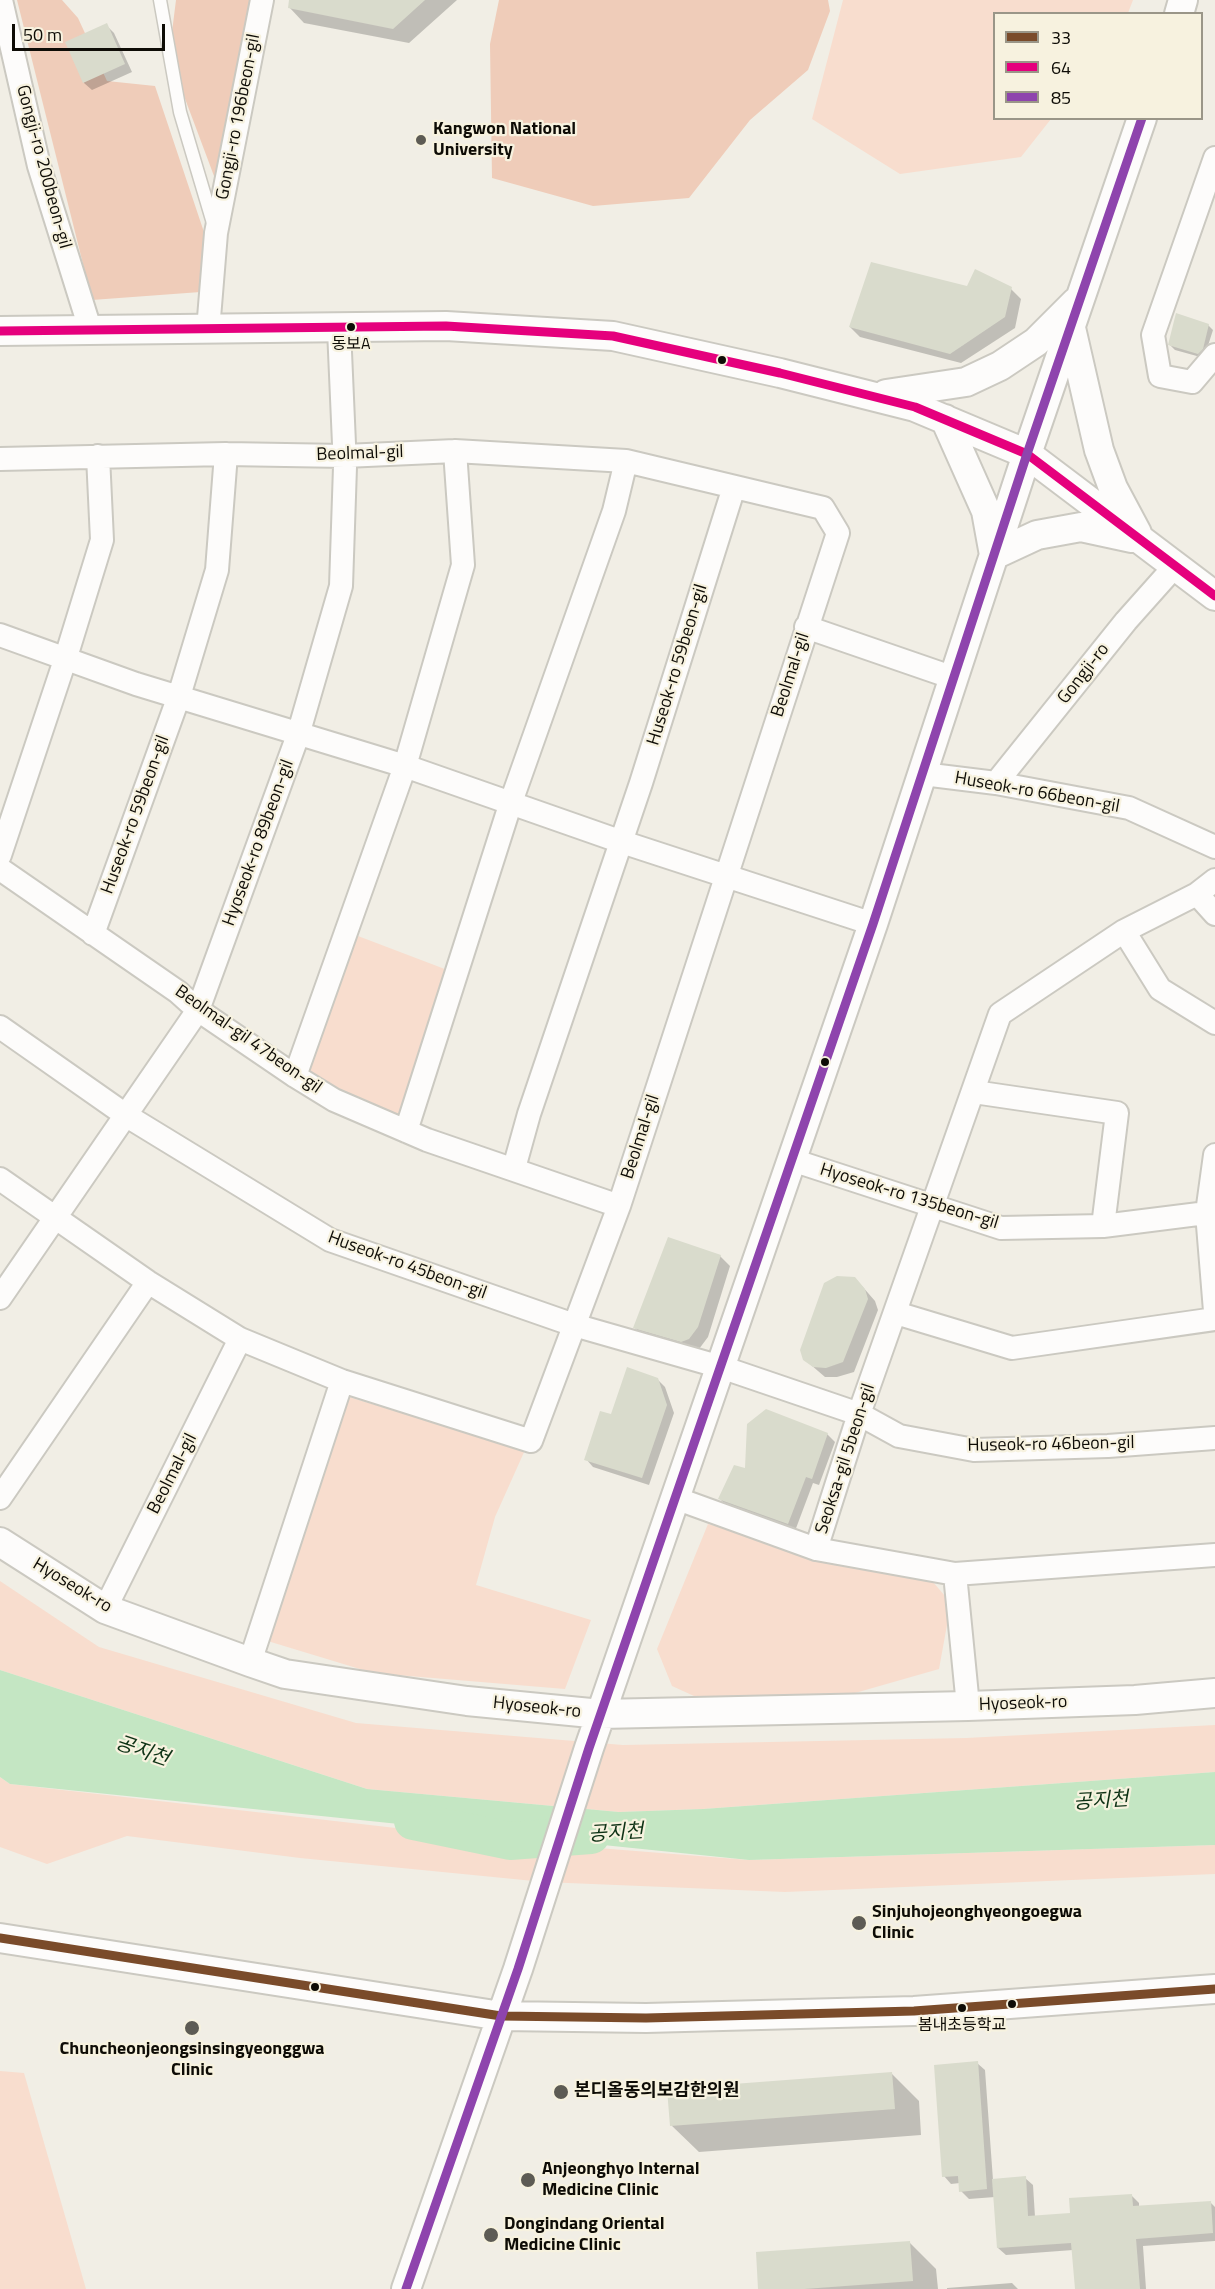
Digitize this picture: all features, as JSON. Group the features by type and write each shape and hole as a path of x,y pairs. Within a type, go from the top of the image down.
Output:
{"street":[{"name":"Gongji-ro 200beon-gil","path":"1,0 39,166 91,332"},
{"name":"Gongji-ro 196beon-gil","path":"208,330 216,233 262,0"},
{"path":"406,2289 518,1969 589,1748 873,924 1027,454 1142,120"},
{"path":"1215,158 1153,335 1160,376 1192,382 1215,355"},
{"path":"869,395 966,382 1000,366 1036,342 1081,296"},
{"path":"0,332 446,326 613,336 915,407 1027,454 1215,596"},
{"path":"1071,328 1099,450 1113,488 1141,540"},
{"name":"Hyoseok-ro 89beon-gil","path":"0,1298 128,1116 198,1010 298,735 341,586 345,456 339,329"},
{"path":"945,419 986,511 994,555"},
{"path":"295,1076 405,766 463,565 455,451"},
{"name":"Beolmal-gil","path":"0,459 226,454 345,456 455,451 626,461 823,507 838,533 619,1206 531,1441 342,1381 240,1339 148,1282 0,1179"},
{"name":"Huseok-ro 59beon-gil","path":"93,934 179,696 217,570 226,454"},
{"path":"0,855 102,540 98,456"},
{"path":"406,1131 511,802 614,511 626,461"},
{"name":"Huseok-ro 59beon-gil","path":"514,1168 529,1114 622,842 734,487"},
{"path":"994,555 1037,535 1081,527 1141,540"},
{"name":"Gongji-ro","path":"996,783 1126,621 1175,566"},
{"path":"806,627 954,678"},
{"path":"0,635 136,684 405,766 622,842 873,924"},
{"name":"Huseok-ro 66beon-gil","path":"923,774 996,783 1129,808 1215,847"},
{"name":"Beolmal-gil 47beon-gil","path":"0,869 178,992 198,1010 334,1100 406,1131 619,1206"},
{"name":"Seoksa-gil 5beon-gil","path":"1215,880 1197,894 1124,931 1000,1014 859,1414 816,1550 955,1574 1215,1555"},
{"path":"1197,894 1215,914"},
{"path":"1124,931 1160,989 1215,1023"},
{"name":"Huseok-ro 45beon-gil","path":"0,1027 128,1116 330,1240 574,1325 721,1367"},
{"path":"974,1092 1117,1113 1103,1226"},
{"path":"1215,1155 1211,1212 1215,1311"},
{"name":"Hyoseok-ro 135beon-gil","path":"792,1160 1001,1228 1103,1226 1211,1212"},
{"path":"0,1498 148,1282"},
{"path":"896,1313 1012,1348 1215,1319"},
{"name":"Beolmal-gil","path":"105,1609 240,1339"},
{"name":"Huseok-ro 46beon-gil","path":"721,1367 859,1414 899,1436 974,1450 1108,1446 1215,1438"},
{"path":"250,1662 342,1381"},
{"path":"675,1498 816,1550"},
{"name":"Hyoseok-ro","path":"0,1542 105,1609 250,1662 297,1676 467,1701 601,1714 968,1706 1135,1700 1215,1693"},
{"path":"955,1574 968,1706"},
{"path":"0,1938 501,2016 646,2018 914,2011 1215,1989"}],"lane":[{"name":"Gongji-ro 196beon-gil","path":"160,0 180,112 216,233"}],"shaded area":[{"path":"17,0 62,0 78,18 107,81 155,86 214,262 214,291 92,300"},
{"path":"176,0 268,0 229,216 169,56"},
{"path":"499,0 828,0 830,11 808,70 750,120 689,198 593,206 492,178 490,44"},
{"path":"843,0 1133,0 1128,12 993,12 993,120 1050,120 1021,157 900,174 812,119"},
{"path":"358,936 450,971 402,1116 347,1099 306,1074"},
{"path":"349,1397 525,1450 495,1517 476,1585 591,1620 565,1689 373,1673 261,1639 298,1547"},
{"path":"708,1524 828,1555 870,1571 933,1582 951,1603 939,1669 848,1695 705,1701 672,1686 657,1649"},
{"path":"0,1581 99,1647 356,1723 623,1745 966,1738 1215,1725 1215,1772 703,1809 619,1812 367,1789 0,1670"},
{"path":"0,1777 10,1784 510,1841 749,1860 1215,1845 1215,1874 785,1892 544,1882 300,1858 127,1836 47,1864 0,1847"},
{"path":"0,2071 24,2073 86,2289 0,2289"}],"water":[{"path":"0,1670 367,1789 619,1812 703,1809 1215,1772 1215,1845 749,1860 10,1784 0,1777"}],"building":[{"path":"289,0 425,0 393,29 288,8"},
{"path":"107,23 125,64 83,83 65,42"},
{"path":"871,262 967,286 975,269 1012,287 1005,317 950,354 849,327"},
{"path":"1176,313 1209,324 1203,349 1198,354 1168,345"},
{"path":"668,1237 721,1255 698,1327 689,1339 681,1342 633,1328"},
{"path":"837,1276 855,1277 865,1289 868,1299 843,1362 826,1368 813,1367 803,1360 800,1350 824,1283"},
{"path":"627,1367 658,1378 667,1405 642,1478 584,1460 600,1411 611,1414"},
{"path":"766,1409 828,1433 812,1479 806,1477 788,1524 718,1499 734,1465 745,1468 747,1424"},
{"path":"978,2061 987,2189 959,2192 958,2176 942,2177 934,2065"},
{"path":"892,2072 895,2109 670,2126 667,2089"},
{"path":"1026,2176 1028,2216 1070,2213 1069,2198 1132,2194 1133,2206 1211,2201 1213,2233 1136,2239 1140,2289 1075,2289 1071,2243 997,2248 992,2179"},
{"path":"910,2241 913,2281 804,2289 758,2289 756,2252"}],"waterway":[{"name":"공지천","path":"413,1821 510,1841 591,1835"}],"transit line":[{"name":"85","path":"406,2289 518,1969 589,1748 873,924 1027,454 1141,120"},
{"name":"64","path":"0,331 446,326 613,336 780,373 915,407 1027,454 1215,596"},
{"name":"33","path":"0,1938 501,2016 646,2018 914,2011 1215,1989"}],"place":[{"name":"Kangwon National University","path":"421,140"},
{"name":"동보A","path":"351,327"},
{"name":"Sinjuhojeonghyeongoegwa Clinic","path":"859,1923"},
{"name":"봄내초등학교","path":"962,2008"},
{"name":"Chuncheonjeongsinsingyeonggwa Clinic","path":"192,2028"},
{"name":"본디올동의보감한의원","path":"561,2092"},
{"name":"Anjeonghyo Internal Medicine Clinic","path":"528,2180"},
{"name":"Dongindang Oriental Medicine Clinic","path":"491,2235"}]}
